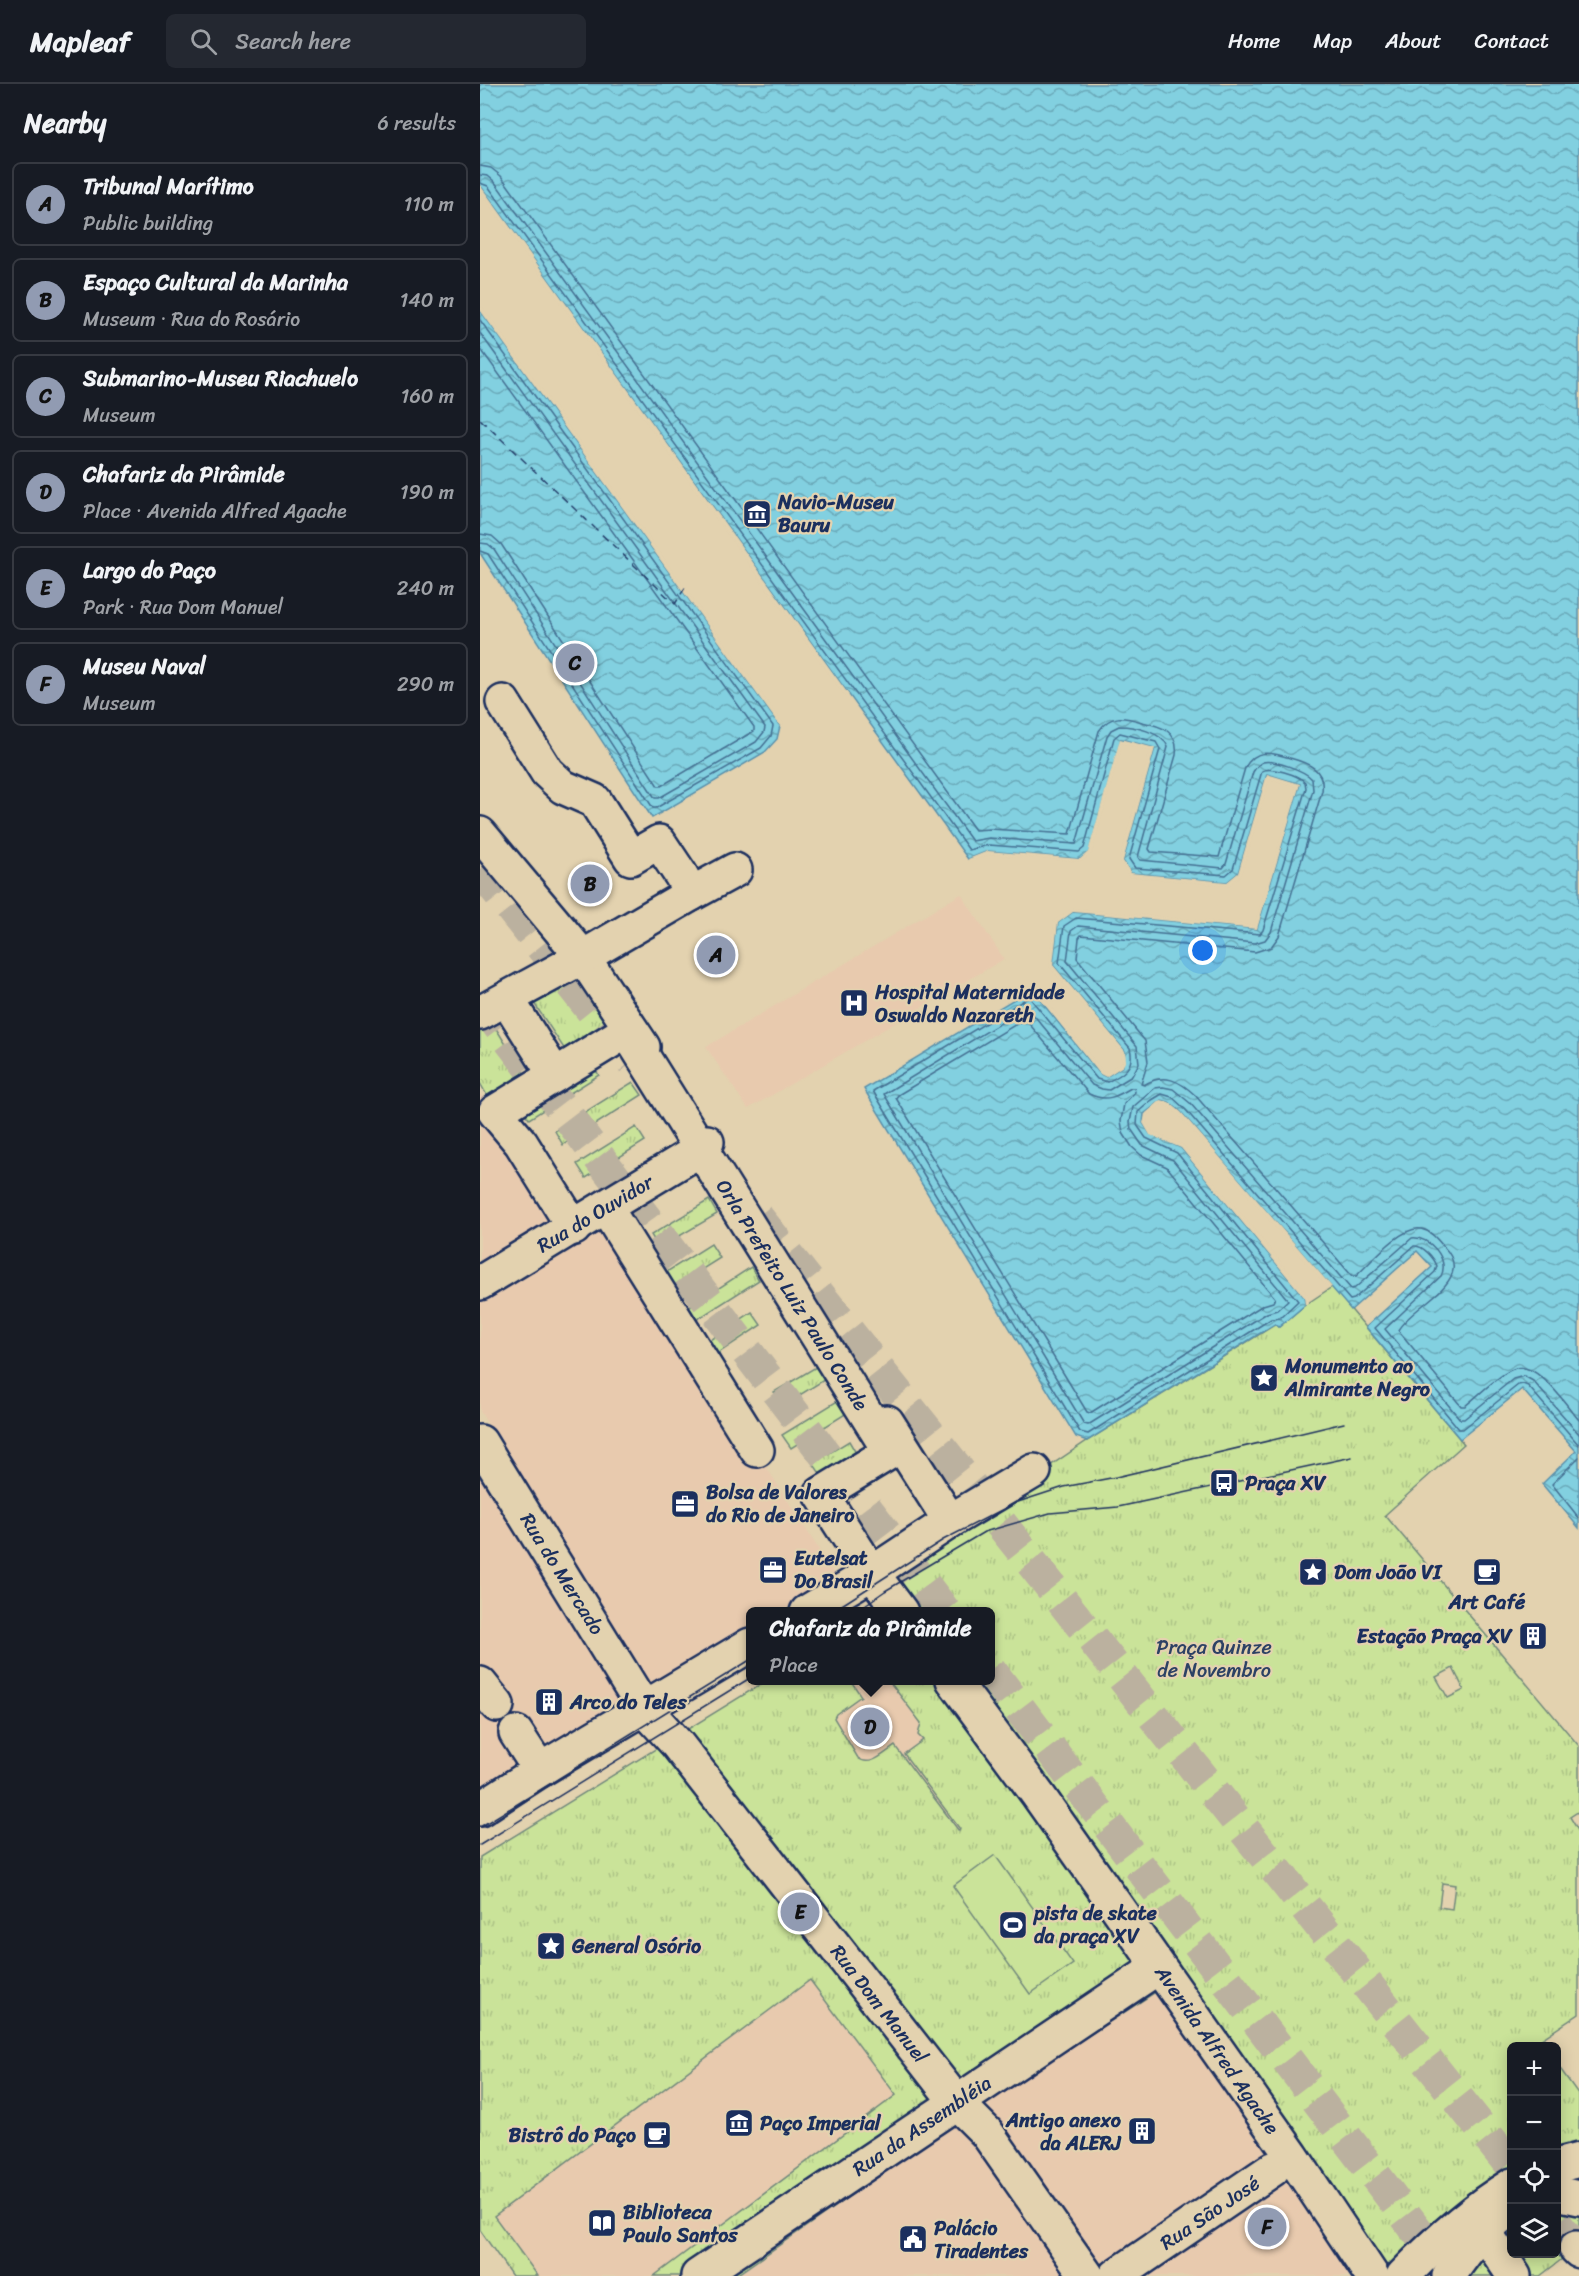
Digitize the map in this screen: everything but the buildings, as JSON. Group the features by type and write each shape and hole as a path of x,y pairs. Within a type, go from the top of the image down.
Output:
{"street":[{"path":"503,702 547,772 563,787 595,801 631,858 659,842 691,894"},
{"path":"480,834 583,957 950,1521"},
{"path":"555,1075 493,1006 735,870"},
{"name":"Orla Prefeito Luiz Paulo Conde","path":"574,1228 521,1143 495,1112 627,1031 704,1146 890,1452 821,1494 872,1573 898,1607"},
{"name":"Rua do Ouvidor","path":"480,1283 574,1228 704,1146"},
{"path":"606,1208 757,1450"},
{"name":"Rua do Mercado","path":"480,1442 643,1707"},
{"path":"814,1607 1034,1471"},
{"path":"480,1809 643,1707 746,1647"},
{"name":"Avenida Alfred Agache","path":"957,1685 1038,1795 1151,1972 1292,2156 1372,2276"},
{"name":"Rua Dom Manuel","path":"643,1707 677,1744 957,2103 987,2133 1087,2276"},
{"path":"516,1733 540,1770"},
{"name":"Rua da Assembléia","path":"698,2276 1151,1972"},
{"path":"1561,2165 1579,2160"},
{"name":"Rua São José","path":"1116,2276 1273,2169"},
{"path":"1403,2276 1428,2250 1481,2204 1507,2188"},
{"path":"1561,2194 1579,2198"},
{"path":"1449,2276 1484,2231 1507,2212"},
{"path":"1484,2231 1514,2276"}],"shaded area":[{"name":"Hospital Maternidade Oswaldo Nazareth","path":"961,894 1004,959 748,1109 706,1047"},
{"path":"480,1094 596,1229 612,1251 632,1256 837,1578 789,1607 746,1607 746,1633 650,1693 480,1411"},
{"path":"480,1471 624,1702 480,1797"},
{"path":"761,1685 971,1685 1402,2276 1140,2276 1112,2264 1094,2263 1072,2276 512,2276 480,2230 480,1858"}],"green space":[{"path":"572,972 612,1021 565,1050 530,997"},
{"path":"492,1022 525,1075 488,1097 480,1083 480,1029"},
{"path":"590,1062 599,1075 529,1119 520,1106"},
{"path":"633,1082 642,1095 563,1145 555,1131"},
{"path":"636,1127 645,1141 586,1178 577,1164"},
{"path":"709,1200 717,1214 659,1248 651,1235"},
{"path":"711,1244 720,1258 669,1290 660,1276"},
{"path":"751,1267 759,1280 690,1324 682,1312"},
{"name":"Praça Quinze de Novembro","path":"1332,1287 1464,1444 1385,1515 1579,1746 1579,1811 1570,1817 1579,1832 1579,2014 1540,2040 1542,2042 1507,2042 1507,2200 1446,2261 1424,2276 1355,2276 1157,1991 969,2113 735,2276 654,2276 896,2095 810,1980 494,2216 538,2276 512,2276 480,2230 480,1857 760,1685 854,1685 861,1696 836,1714 834,1718 858,1758 863,1761 872,1760 895,1746 959,1831 960,1829 904,1754 923,1740 918,1735 921,1723 892,1685 995,1685 995,1607 887,1607 894,1603 891,1573 1087,1441 1276,1324 1279,1327 1305,1305","holes":["1453,1668 1464,1690 1448,1698 1436,1677","1442,1883 1455,1885 1452,1909 1439,1907"]},
{"path":"752,1312 761,1325 708,1360 699,1347"},
{"path":"816,1367 824,1380 782,1406 774,1392"},
{"path":"839,1400 847,1413 791,1448 782,1435"},
{"path":"849,1441 856,1453 821,1475 813,1463"},
{"name":"pista de skate da praça XV","path":"995,1855 1073,1964 1030,1994 953,1886"},
{"path":"1561,2070 1579,2095 1579,2188 1561,2185"},
{"path":"1561,2207 1579,2211 1579,2246 1540,2276 1526,2276 1514,2258 1561,2258"},
{"path":"1507,2226 1507,2247 1499,2235"},
{"path":"1484,2254 1501,2276 1463,2276"}],"water":[{"path":"480,84 1579,84 1579,1528 1542,1484 1576,1451 1522,1389 1460,1439 1366,1327 1432,1267 1417,1251 1351,1310 1181,1112 1169,1102 1162,1100 1144,1114 1143,1123 1150,1134 1181,1148 1304,1297 1305,1305 1279,1327 1275,1324 1087,1441 1076,1437 864,1089 1031,989 1100,1074 1106,1077 1123,1066 1125,1051 1053,965 1058,923 1073,912 1257,929 1300,784 1267,774 1238,873 1227,882 1131,873 1123,861 1155,748 1121,739 1089,852 1080,859 988,851 968,859 480,185"},
{"path":"480,310 780,726 777,739 765,752 652,818 480,553"}],"pier":[{"path":"480,185 849,695 846,696 692,484 480,190"},
{"path":"480,307 482,308 783,725 780,726"},
{"path":"1120,739 1155,748 1123,861 1131,873 1227,882 1238,873 1267,774 1300,784 1257,929 1073,912 1058,923 1053,965 1125,1051 1126,1060 1123,1066 1106,1077 1100,1074 1030,986 1034,987 1102,1072 1106,1073 1121,1064 1122,1052 1050,966 1055,921 1073,909 1255,926 1297,786 1269,778 1241,874 1229,885 1130,876 1120,860 1151,750 1122,743 1091,853 1082,861 989,854 969,862 968,859 988,851 1080,859 1088,852"},
{"path":"1161,1100 1169,1102 1181,1112 1332,1287 1329,1288 1179,1114 1162,1103 1147,1115 1146,1123 1152,1132 1183,1146 1307,1295 1308,1303 1305,1305 1304,1297 1181,1148 1150,1135 1143,1123 1146,1113"}],"ferry route":[{"path":"480,419 675,604 688,583"}],"tunnel":[{"path":"480,869 633,1062"},
{"path":"480,1001 941,1607"},
{"path":"757,1217 1507,2161"},
{"path":"995,1677 1447,2270"},
{"path":"1561,2230 1576,2248"}],"tram line":[{"path":"839,1607 943,1540 1015,1503 1064,1487 1116,1477 1344,1423"},
{"path":"862,1607 984,1532 1050,1513 1118,1507 1352,1457"},
{"path":"480,1827 746,1662"},
{"path":"480,1845 746,1680"}],"place":[{"name":"Navio-Museu Bauru","path":"757,514"},
{"name":"Submarino-Museu Riachuelo","path":"575,663"},
{"name":"Espaço Cultural da Marinha","path":"590,884"},
{"name":"Tribunal Marítimo","path":"716,955"},
{"name":"Hospital Maternidade Oswaldo Nazareth","path":"854,1003"},
{"name":"Monumento ao Almirante Negro","path":"1264,1378"},
{"name":"Praça XV","path":"1224,1483"},
{"name":"Bolsa de Valores do Rio de Janeiro","path":"685,1504"},
{"name":"Eutelsat Do Brasil","path":"773,1570"},
{"name":"Dom João VI","path":"1313,1572"},
{"name":"Art Café","path":"1487,1572"},
{"name":"Estação Praça XV","path":"1533,1636"},
{"name":"Arco do Teles","path":"549,1702"},
{"name":"Chafariz da Pirâmide","path":"870,1727"},
{"name":"Largo do Paço","path":"800,1912"},
{"name":"pista de skate da praça XV","path":"1013,1925"},
{"name":"General Osório","path":"551,1946"},
{"name":"Paço Imperial","path":"739,2123"},
{"name":"Antigo anexo da ALERJ","path":"1142,2131"},
{"name":"Bistrô do Paço","path":"657,2135"},
{"name":"Biblioteca Paulo Santos","path":"602,2223"},
{"name":"Museu Naval","path":"1267,2227"},
{"name":"Palácio Tiradentes","path":"913,2239"}]}
